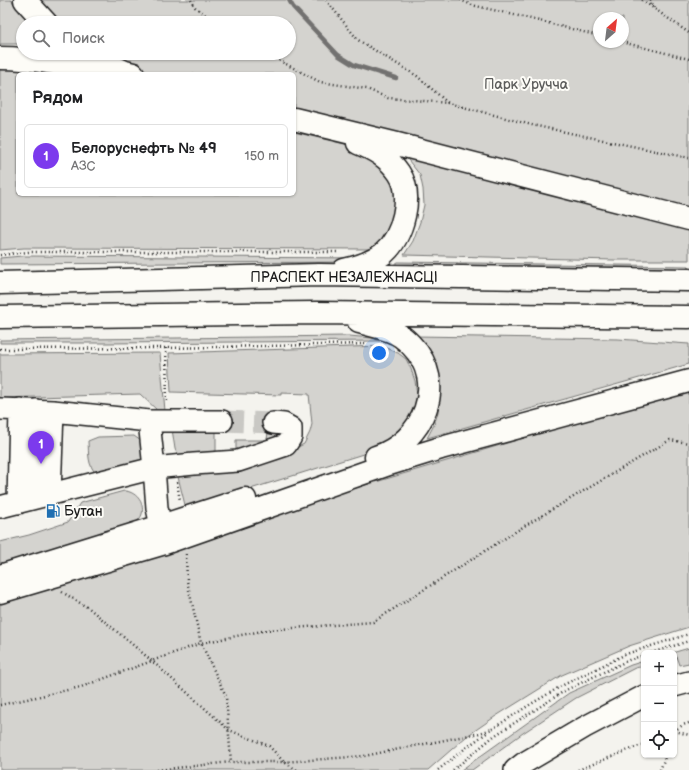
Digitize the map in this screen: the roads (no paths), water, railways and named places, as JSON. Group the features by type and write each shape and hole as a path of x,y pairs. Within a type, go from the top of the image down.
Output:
{"highway":[{"path":"25,0 40,16"},
{"path":"0,58 16,58"},
{"path":"34,60 97,72"},
{"path":"100,60 127,72"},
{"path":"300,121 405,146 689,219"},
{"path":"300,121 381,153 400,174 406,188 404,216 393,243 375,259 360,266 319,275"},
{"name":"ПРАСПЕКТ НЕЗАЛЕЖНАСЦІ","path":"0,283 319,275 689,280"},
{"path":"0,317 329,313 689,317"},
{"path":"0,592 382,456 402,444 420,423 429,396 430,384 422,359 415,349 403,337 393,331 329,313"},
{"path":"185,527 441,448 689,381"},
{"path":"0,576 163,535"}],"street":[{"path":"222,421 149,421 27,410 26,500 154,468 238,461 286,445 291,437 291,428 284,424 273,423"},
{"path":"149,421 157,508 163,535"},
{"path":"677,685 689,682"},
{"path":"515,770 524,763 585,727 641,698"}],"waterway":[{"path":"289,0 293,7 338,55 354,65 396,78"}],"tunnel":[{"path":"222,421 273,423"}],"place":[{"name":"Белоруснефть № 49","path":"41,464"},
{"name":"Бутан","path":"53,511"}],"park label":[{"name":"Парк Уручча","path":"526,84"}]}
